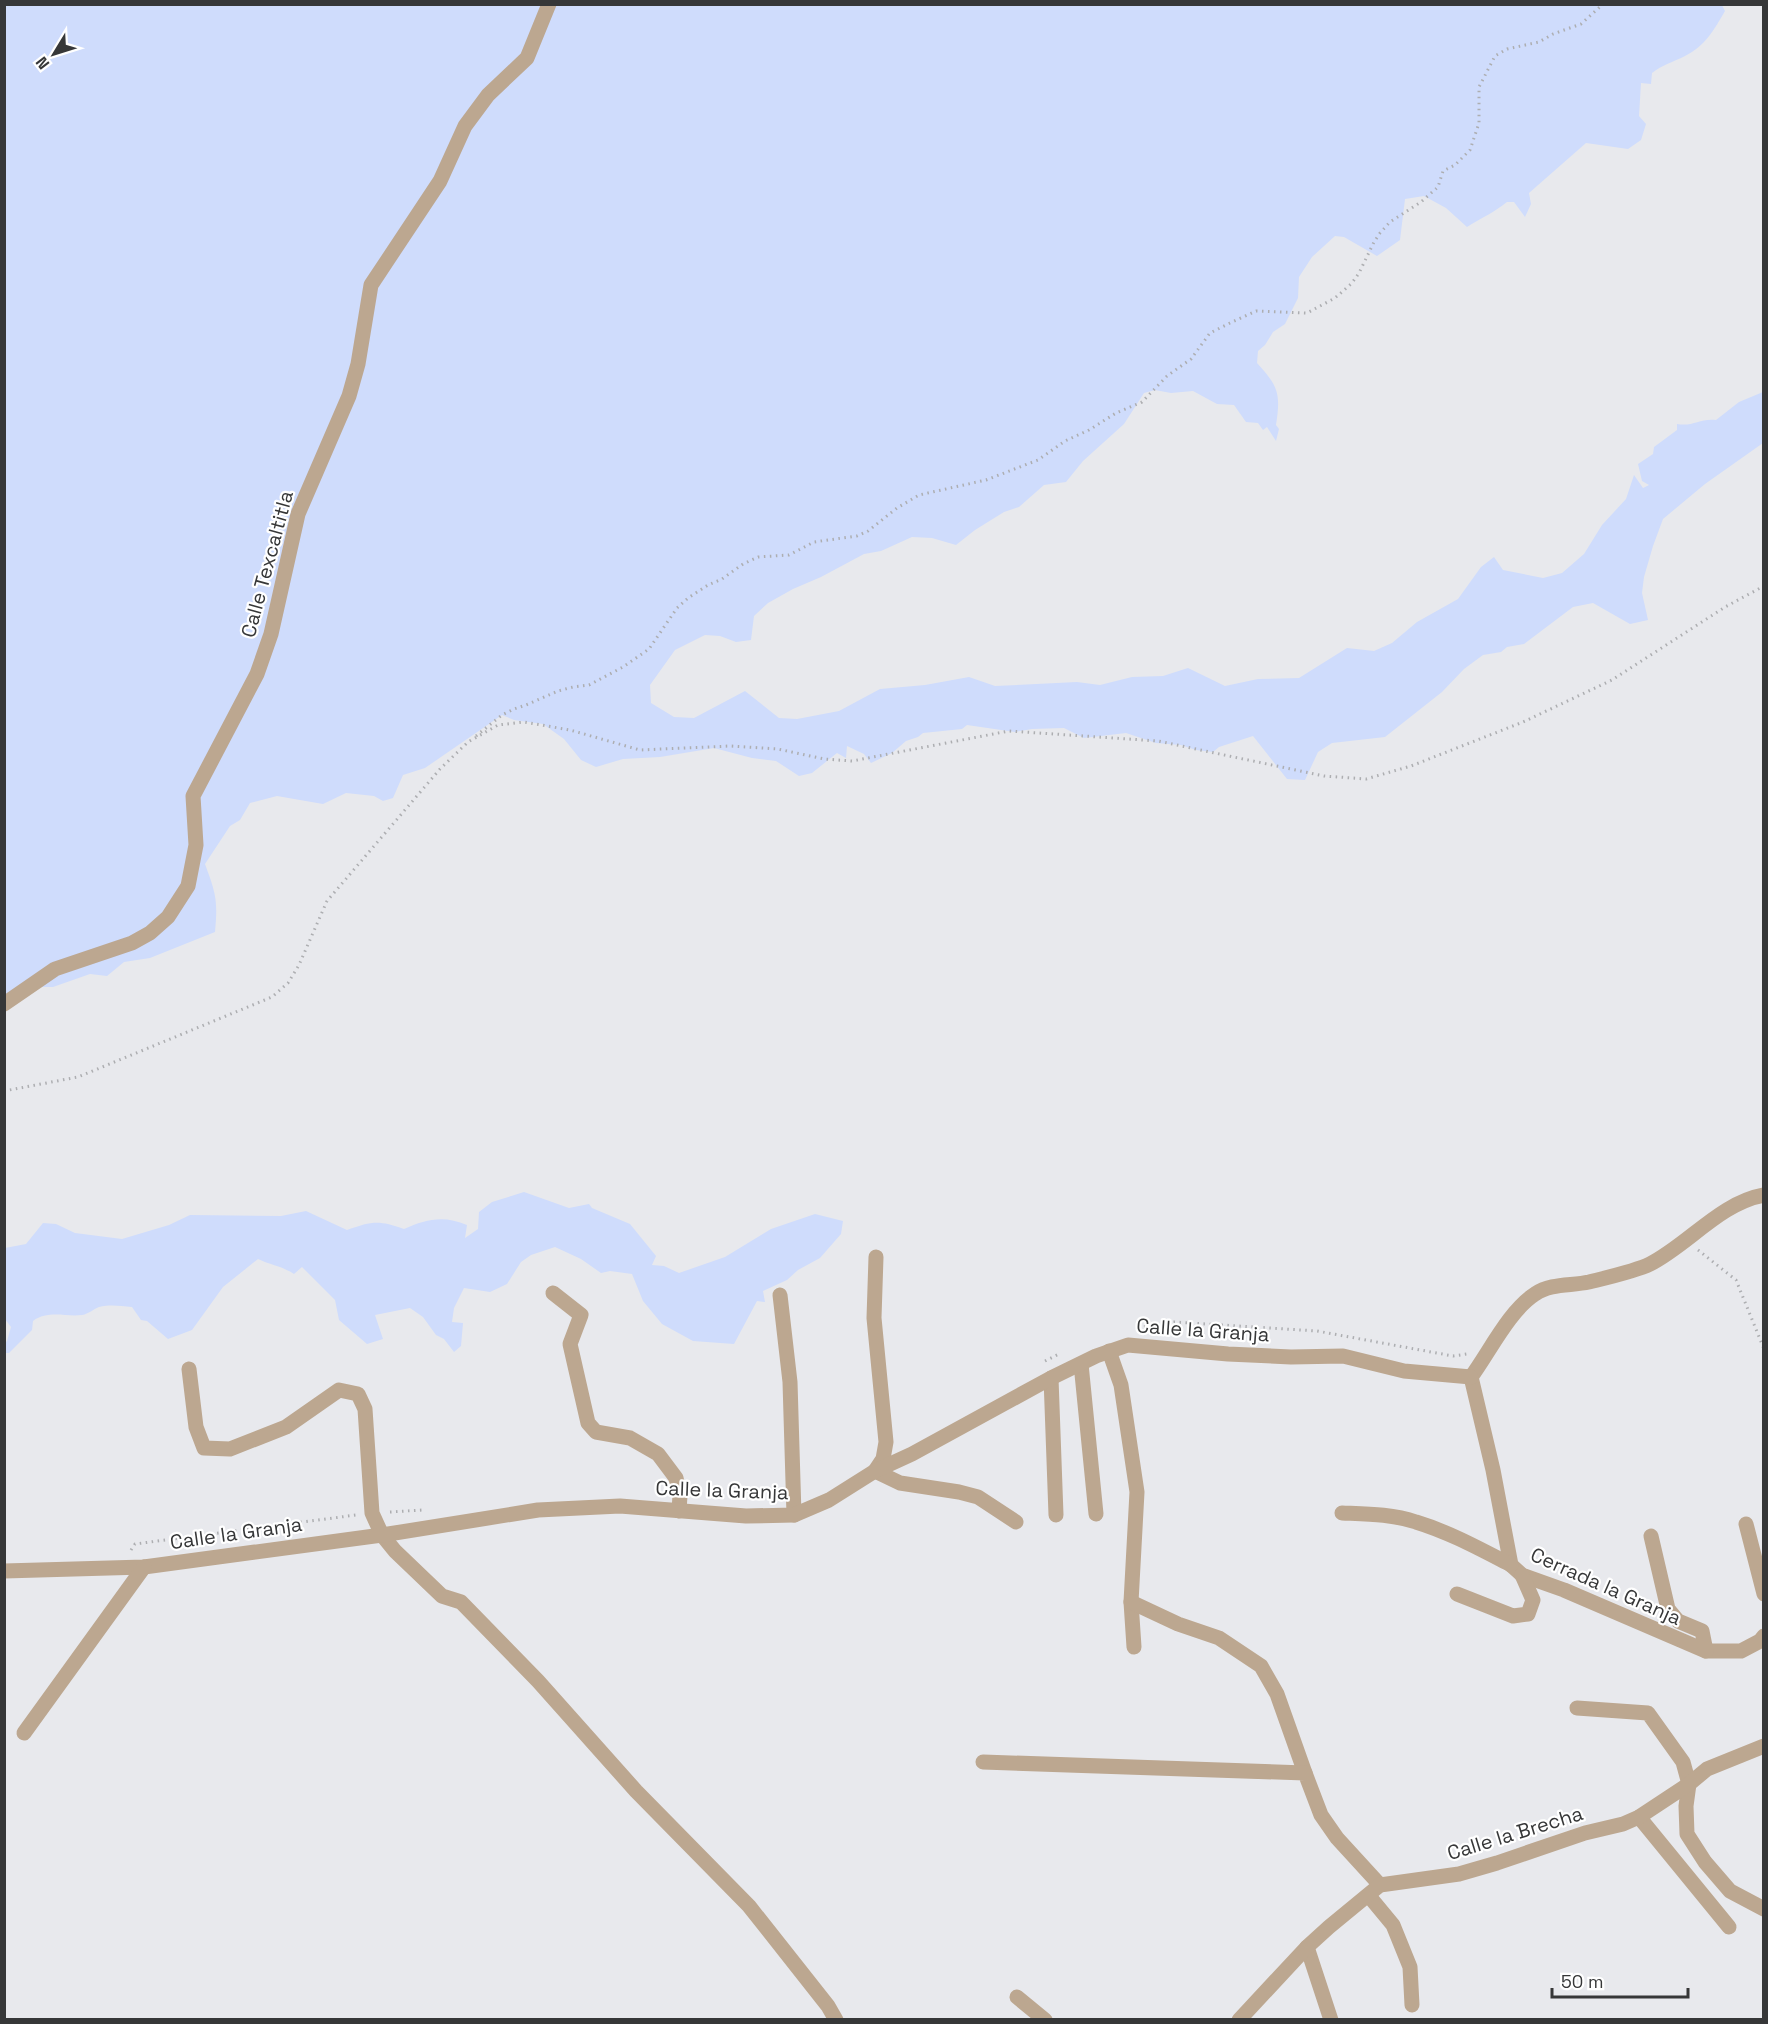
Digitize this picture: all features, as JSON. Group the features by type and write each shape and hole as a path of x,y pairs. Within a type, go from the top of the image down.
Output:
{"street":[{"name":"Calle Texcaltitla","path":"4,1004 55,969 132,943 150,933 168,917 188,886 196,845 193,796 257,674 271,634 298,514 349,396 358,364 371,285 440,181 465,126 488,95 527,58 549,4"},
{"path":"1471,1377 1509,1320 1536,1293 1554,1286 1588,1282 1649,1264 1687,1241 1729,1208 1764,1195"},
{"path":"876,1257 874,1318 886,1442 883,1459 875,1471 900,1483 978,1497 1016,1522"},
{"path":"553,1293 581,1315 570,1344 588,1423 596,1432 630,1438 657,1454 676,1478 680,1495 680,1511"},
{"path":"780,1295 790,1382 794,1515"},
{"name":"Calle la Granja","path":"4,1571 144,1567 382,1535 538,1510 620,1506 746,1516 794,1515 829,1500 875,1471 912,1454 1051,1378 1109,1351 1128,1345 1228,1354 1291,1357 1343,1356 1404,1371 1471,1377"},
{"path":"1109,1351 1123,1395 1137,1492 1131,1602 1134,1647"},
{"path":"1082,1364 1096,1514"},
{"path":"189,1369 196,1427 204,1448 230,1449 286,1427 339,1390 358,1394 365,1409 372,1513 382,1535 395,1551 442,1596 461,1602 538,1681 636,1791 749,1906 836,2019"},
{"name":"Cerrada la Granja","path":"1471,1377 1516,1570 1706,1652 1741,1651 1760,1641 1764,1636"},
{"path":"1051,1378 1056,1515"},
{"path":"1342,1513 1377,1514 1414,1521 1446,1533 1516,1570 1533,1600 1528,1614 1513,1616 1457,1594"},
{"path":"1746,1524 1764,1594"},
{"path":"1651,1536 1668,1609 1678,1621 1702,1631 1706,1652"},
{"path":"24,1732 144,1567"},
{"path":"1131,1602 1178,1624 1219,1638 1261,1666 1276,1694 1322,1815 1375,1890 1393,1926 1410,1967 1412,2006"},
{"path":"1577,1708 1648,1713 1683,1762 1689,1784 1686,1806 1687,1834 1705,1862 1730,1891 1764,1909"},
{"name":"Calle la Brecha","path":"1239,2019 1307,1947 1375,1890 1459,1874 1585,1833 1623,1824 1639,1817 1689,1784 1707,1769 1764,1746"},
{"path":"983,1762 1305,1773"},
{"path":"1639,1817 1729,1927"},
{"path":"1307,1947 1332,2019"},
{"path":"1017,1997 1045,2019"}],"path":[{"path":"4,1091 78,1077 272,997 288,983 299,965 327,901 440,769 468,742 514,708 558,691 590,685 623,667 649,649 677,608 688,598 743,564 758,557 789,555 813,542 857,536 868,531 897,508 919,495 986,480 1038,460 1065,441 1089,430 1116,413 1142,402 1167,376 1191,359 1210,333 1256,311 1307,313 1335,298 1352,283 1374,242 1390,222 1421,202 1438,187 1443,171 1455,165 1470,150 1479,123 1479,87 1495,56 1507,49 1539,42 1553,34 1581,24 1603,4"},
{"path":"468,742 498,725 524,722 570,730 640,750 730,746 778,749 824,759 852,761 1010,731 1158,741 1324,776 1366,779 1411,766 1523,722 1612,680 1725,608 1764,586"},
{"path":"1687,1241 1736,1280 1764,1349"}],"shaded area":[{"path":"5,5 1722,5 1725,11 1704,42 1692,52 1652,73 1651,84 1641,83 1639,116 1646,124 1641,140 1628,149 1586,143 1529,193 1531,204 1525,217 1514,202 1507,202 1467,227 1446,208 1424,196 1405,199 1400,240 1377,256 1344,237 1335,236 1312,257 1299,277 1298,298 1285,324 1273,332 1258,351 1257,363 1274,384 1278,397 1276,425 1279,429 1276,441 1267,427 1263,430 1258,423 1246,422 1234,405 1217,404 1193,391 1171,393 1155,390 1144,393 1124,424 1083,461 1066,482 1044,485 1019,507 1004,512 956,545 932,538 912,537 881,551 864,554 768,603 754,616 751,640 736,642 720,636 705,635 675,650 650,685 651,703 674,717 694,718 745,691 779,718 797,719 839,711 880,689 925,685 969,677 995,686 1077,682 1100,685 1132,677 1163,676 1188,668 1225,686 1258,679 1299,678 1347,648 1374,651 1392,643 1417,622 1458,599 1481,567 1494,557 1503,570 1543,578 1562,573 1584,554 1602,525 1626,499 1634,475 1643,488 1649,485 1642,481 1638,464 1653,454 1654,447 1677,430 1677,424 1716,420 1739,402 1763,392 1763,443 1705,484 1663,519 1644,577 1642,593 1648,620 1630,624 1593,603 1573,607 1524,644 1483,655 1464,669 1442,692 1385,737 1332,743 1318,752 1305,780 1287,779 1253,736 1219,747 1213,752 1181,745 1156,743 1126,733 1084,738 1064,728 1015,732 967,725 962,729 923,733 906,741 892,753 871,763 864,754 847,746 846,758 837,753 812,773 799,776 776,761 752,758 714,748 660,757 623,759 596,767 581,760 564,739 543,724 514,720 502,715 425,768 403,775 393,798 383,801 374,796 346,793 323,804 277,796 250,803 240,820 230,826 205,864 215,897 215,932 150,958 124,962 107,976 90,974 53,987 26,987 5,1004"},
{"path":"524,1192 569,1208 589,1204 592,1208 630,1224 656,1256 652,1265 664,1266 679,1273 725,1257 771,1229 815,1214 843,1221 841,1234 820,1258 798,1270 787,1280 763,1291 765,1302 757,1301 734,1344 693,1341 662,1324 643,1301 632,1274 610,1271 601,1273 581,1259 555,1247 531,1255 521,1262 507,1284 490,1292 464,1288 454,1308 452,1322 463,1323 461,1346 454,1352 444,1339 436,1335 423,1317 410,1308 375,1315 383,1339 367,1344 339,1320 335,1300 302,1267 294,1274 258,1259 223,1287 192,1330 168,1339 147,1321 141,1320 132,1307 108,1306 99,1307 82,1315 51,1315 39,1318 33,1321 32,1330 9,1353 5,1353 5,1343 11,1327 5,1319 5,1248 26,1244 43,1223 56,1224 75,1233 122,1239 169,1225 190,1215 281,1216 306,1211 347,1230 376,1223 404,1229 428,1221 451,1220 467,1225 465,1238 478,1229 479,1212 492,1202"}]}
